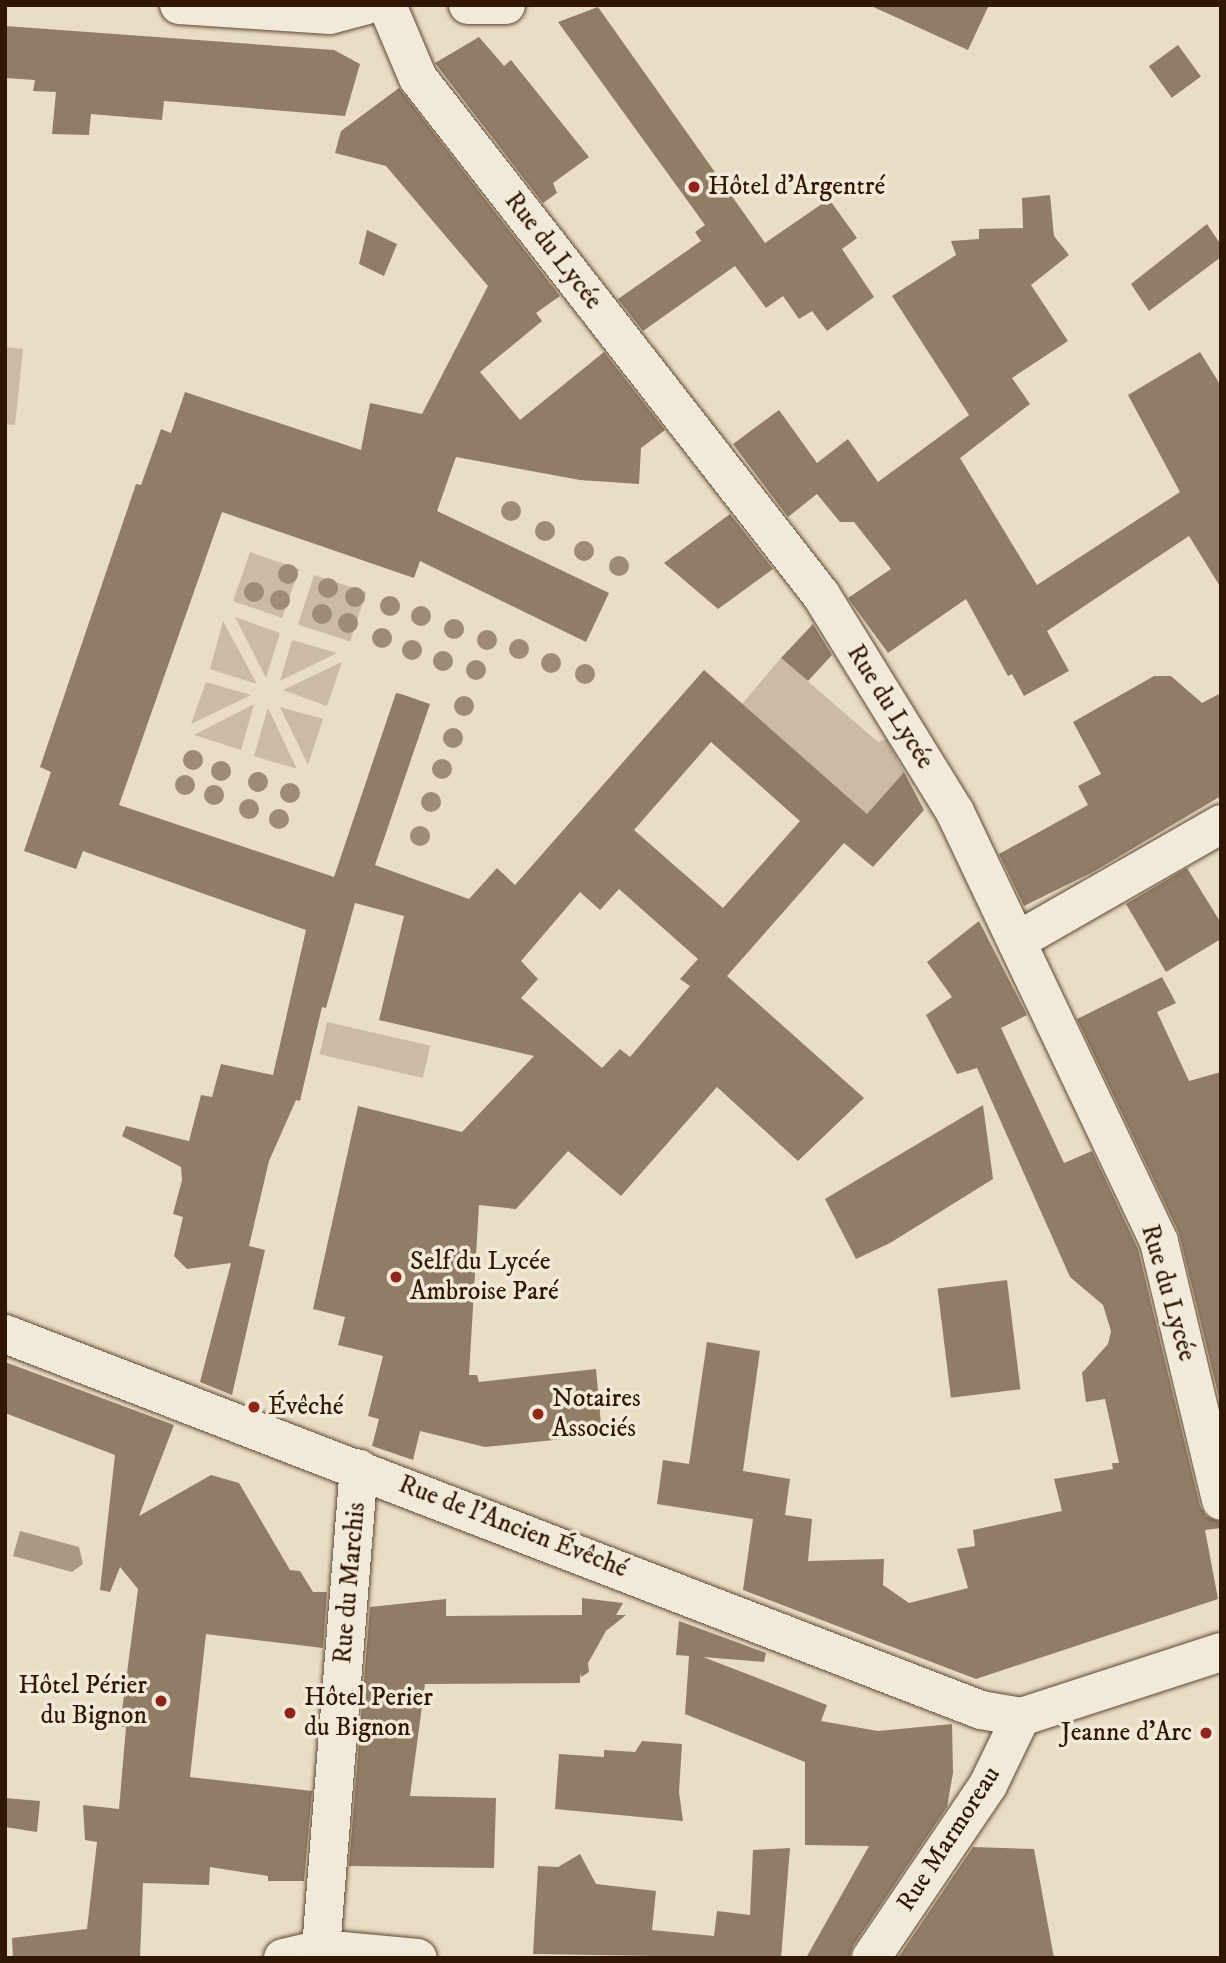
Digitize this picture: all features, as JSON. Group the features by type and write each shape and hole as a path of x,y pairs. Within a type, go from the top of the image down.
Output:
{"street":[{"path":"179,5 330,15 367,5"},
{"name":"Rue du Lycée","path":"387,5 418,78 821,595 955,812 1159,1242 1221,1500"},
{"path":"468,5 506,5"},
{"path":"1017,941 1221,824"},
{"name":"Rue de l'Ancien Évêché","path":"5,1334 359,1468 981,1710 1021,1717"},
{"name":"Rue du Marchis","path":"321,1949 359,1468"},
{"path":"1021,1717 1221,1651"},
{"name":"Rue Marmoreau","path":"871,1958 988,1785 1021,1717"},
{"path":"283,1958 321,1949 418,1958"}],"shaded area":[{"path":"5,347 23,349 15,425 5,424"},
{"path":"250,552 299,569 282,618 233,601"},
{"path":"314,575 366,592 350,641 298,624"},
{"path":"235,617 280,633 266,678"},
{"path":"223,621 257,684 210,669"},
{"path":"292,640 337,653 280,681"},
{"path":"781,658 878,742 886,739 904,772 867,814 742,704"},
{"path":"342,662 327,706 283,690"},
{"path":"206,682 251,695 191,724"},
{"path":"254,704 241,750 194,735"},
{"path":"280,707 323,719 308,765"},
{"path":"268,708 297,769 254,756"},
{"path":"327,1022 430,1046 423,1078 320,1054"},
{"path":"20,1531 79,1547 83,1564 72,1572 13,1556"}],"building":[{"path":"869,5 989,5 968,50"},
{"path":"598,7 765,243 829,199 857,238 842,249 874,297 827,331 812,311 799,319 783,296 766,308 735,266 643,331 618,299 701,241 695,232 705,225 558,22"},
{"path":"5,26 334,50 360,64 345,116 164,101 162,120 91,114 89,135 52,134 56,92 33,91 35,80 5,78"},
{"path":"479,37 504,66 511,60 589,157 553,183 557,193 543,203 435,63"},
{"path":"1178,45 1201,77 1172,98 1149,66"},
{"path":"399,88 560,296 536,313 542,321 480,372 520,420 604,352 665,430 641,448 639,484 580,480 456,457 437,511 609,593 586,642 420,561 414,578 222,512 119,805 334,877 396,693 401,694 430,704 375,865 469,899 497,868 515,885 704,670 867,814 904,772 924,810 873,867 844,843 727,976 864,1098 798,1161 717,1087 621,1196 568,1151 516,1209 479,1205 469,1375 477,1375 479,1382 596,1369 602,1435 485,1447 420,1431 413,1460 372,1446 379,1419 368,1416 383,1356 338,1345 345,1317 313,1309 358,1106 462,1132 534,1056 379,1020 404,916 355,903 326,1008 322,1007 300,1101 296,1100 269,1161 249,1246 265,1250 232,1395 200,1382 231,1263 187,1269 174,1256 183,1217 173,1214 182,1180 181,1167 122,1136 126,1126 189,1141 201,1095 212,1097 221,1064 273,1075 306,930 83,851 76,869 24,851 51,772 40,767 136,484 141,485 161,429 171,433 185,392 361,450 370,403 422,414 488,286 386,166 335,153 341,131","holes":["711,742 800,821 723,908 634,830","619,889 698,959 680,979 690,986 630,1057 620,1049 602,1068 521,998 538,979 521,961 580,892 600,910"]},
{"path":"1050,195 1054,236 1069,255 1031,285 1068,341 1012,378 1030,404 960,458 1037,585 1180,492 1128,395 1200,352 1221,386 1221,588 1189,536 1047,631 1069,671 1024,696 1012,674 1008,676 966,599 888,653 848,598 891,569 854,522 840,522 817,494 788,517 733,444 779,410 817,463 848,439 878,482 969,415 892,296 956,255 951,241 979,239 979,229 1023,228 1022,198"},
{"path":"1207,224 1221,245 1221,257 1149,311 1131,284"},
{"path":"367,230 397,244 384,276 359,264"},
{"path":"730,514 773,569 718,609 664,563"},
{"path":"813,624 832,655 808,681 781,658"},
{"path":"1154,676 1171,676 1202,703 1221,693 1221,796 1093,872 1024,906 999,854 1088,805 1078,786 1101,774 1073,722"},
{"path":"1187,868 1221,923 1221,939 1166,972 1126,904"},
{"path":"979,921 1027,1015 1001,1028 1064,1163 1092,1151 1138,1249 1200,1506 1206,1516 1221,1522 1221,1528 1205,1530 1218,1599 976,1679 743,1590 753,1519 657,1504 663,1460 689,1464 707,1342 760,1351 743,1471 790,1479 785,1515 812,1519 808,1561 884,1559 883,1585 909,1603 968,1588 957,1549 975,1546 973,1530 1062,1511 1054,1479 1113,1469 1112,1463 1119,1463 1105,1399 1086,1402 1082,1373 1108,1344 1111,1331 1103,1305 1070,1277 977,1068 957,1074 926,1015 952,997 927,962"},
{"path":"1162,977 1176,1003 1157,1012 1189,1081 1221,1072 1221,1406 1179,1233 1077,1019"},
{"path":"983,1105 993,1179 890,1243 856,1259 825,1199"},
{"path":"1007,1280 1020,1389 951,1398 938,1289"},
{"path":"5,1362 174,1425 139,1516 211,1475 239,1483 290,1570 300,1571 313,1592 327,1592 323,1648 206,1634 190,1777 312,1791 304,1881 268,1881 268,1876 210,1867 209,1885 143,1883 140,1958 13,1958 12,1938 87,1929 97,1842 85,1840 83,1805 119,1809 126,1727 120,1726 138,1589 120,1567 110,1592 100,1590 115,1455 5,1413"},
{"path":"582,1598 623,1603 616,1615 626,1615 606,1631 588,1663 589,1672 581,1677 580,1672 580,1683 425,1684 410,1796 496,1798 494,1868 349,1866 370,1607 446,1599 446,1616 582,1615"},
{"path":"679,1621 766,1653 764,1662 703,1657 827,1705 821,1721 878,1731 952,1724 953,1773 947,1807 853,1946 849,1958 806,1958 869,1846 805,1845 805,1762 685,1714 689,1656 676,1655"},
{"path":"642,1741 682,1744 679,1792 683,1821 555,1809 559,1754 604,1757 604,1750 635,1752"},
{"path":"5,1798 40,1801 37,1832 5,1827"},
{"path":"973,1847 1034,1849 1054,1958 898,1958"},
{"path":"790,1848 781,1958 533,1954 538,1866 558,1867 580,1854 596,1884 656,1891 652,1930 714,1936 717,1911 750,1915 753,1850"}],"place":[{"name":"Hôtel d'Argentré","path":"694,187"},
{"name":"Self du Lycée Ambroise Paré","path":"396,1277"},
{"name":"Évêché","path":"254,1407"},
{"name":"Notaires Associés","path":"538,1414"},
{"name":"Hôtel Périer du Bignon","path":"161,1701"},
{"name":"Hôtel Perier du Bignon","path":"290,1713"},
{"name":"Jeanne d'Arc","path":"1206,1733"}]}
